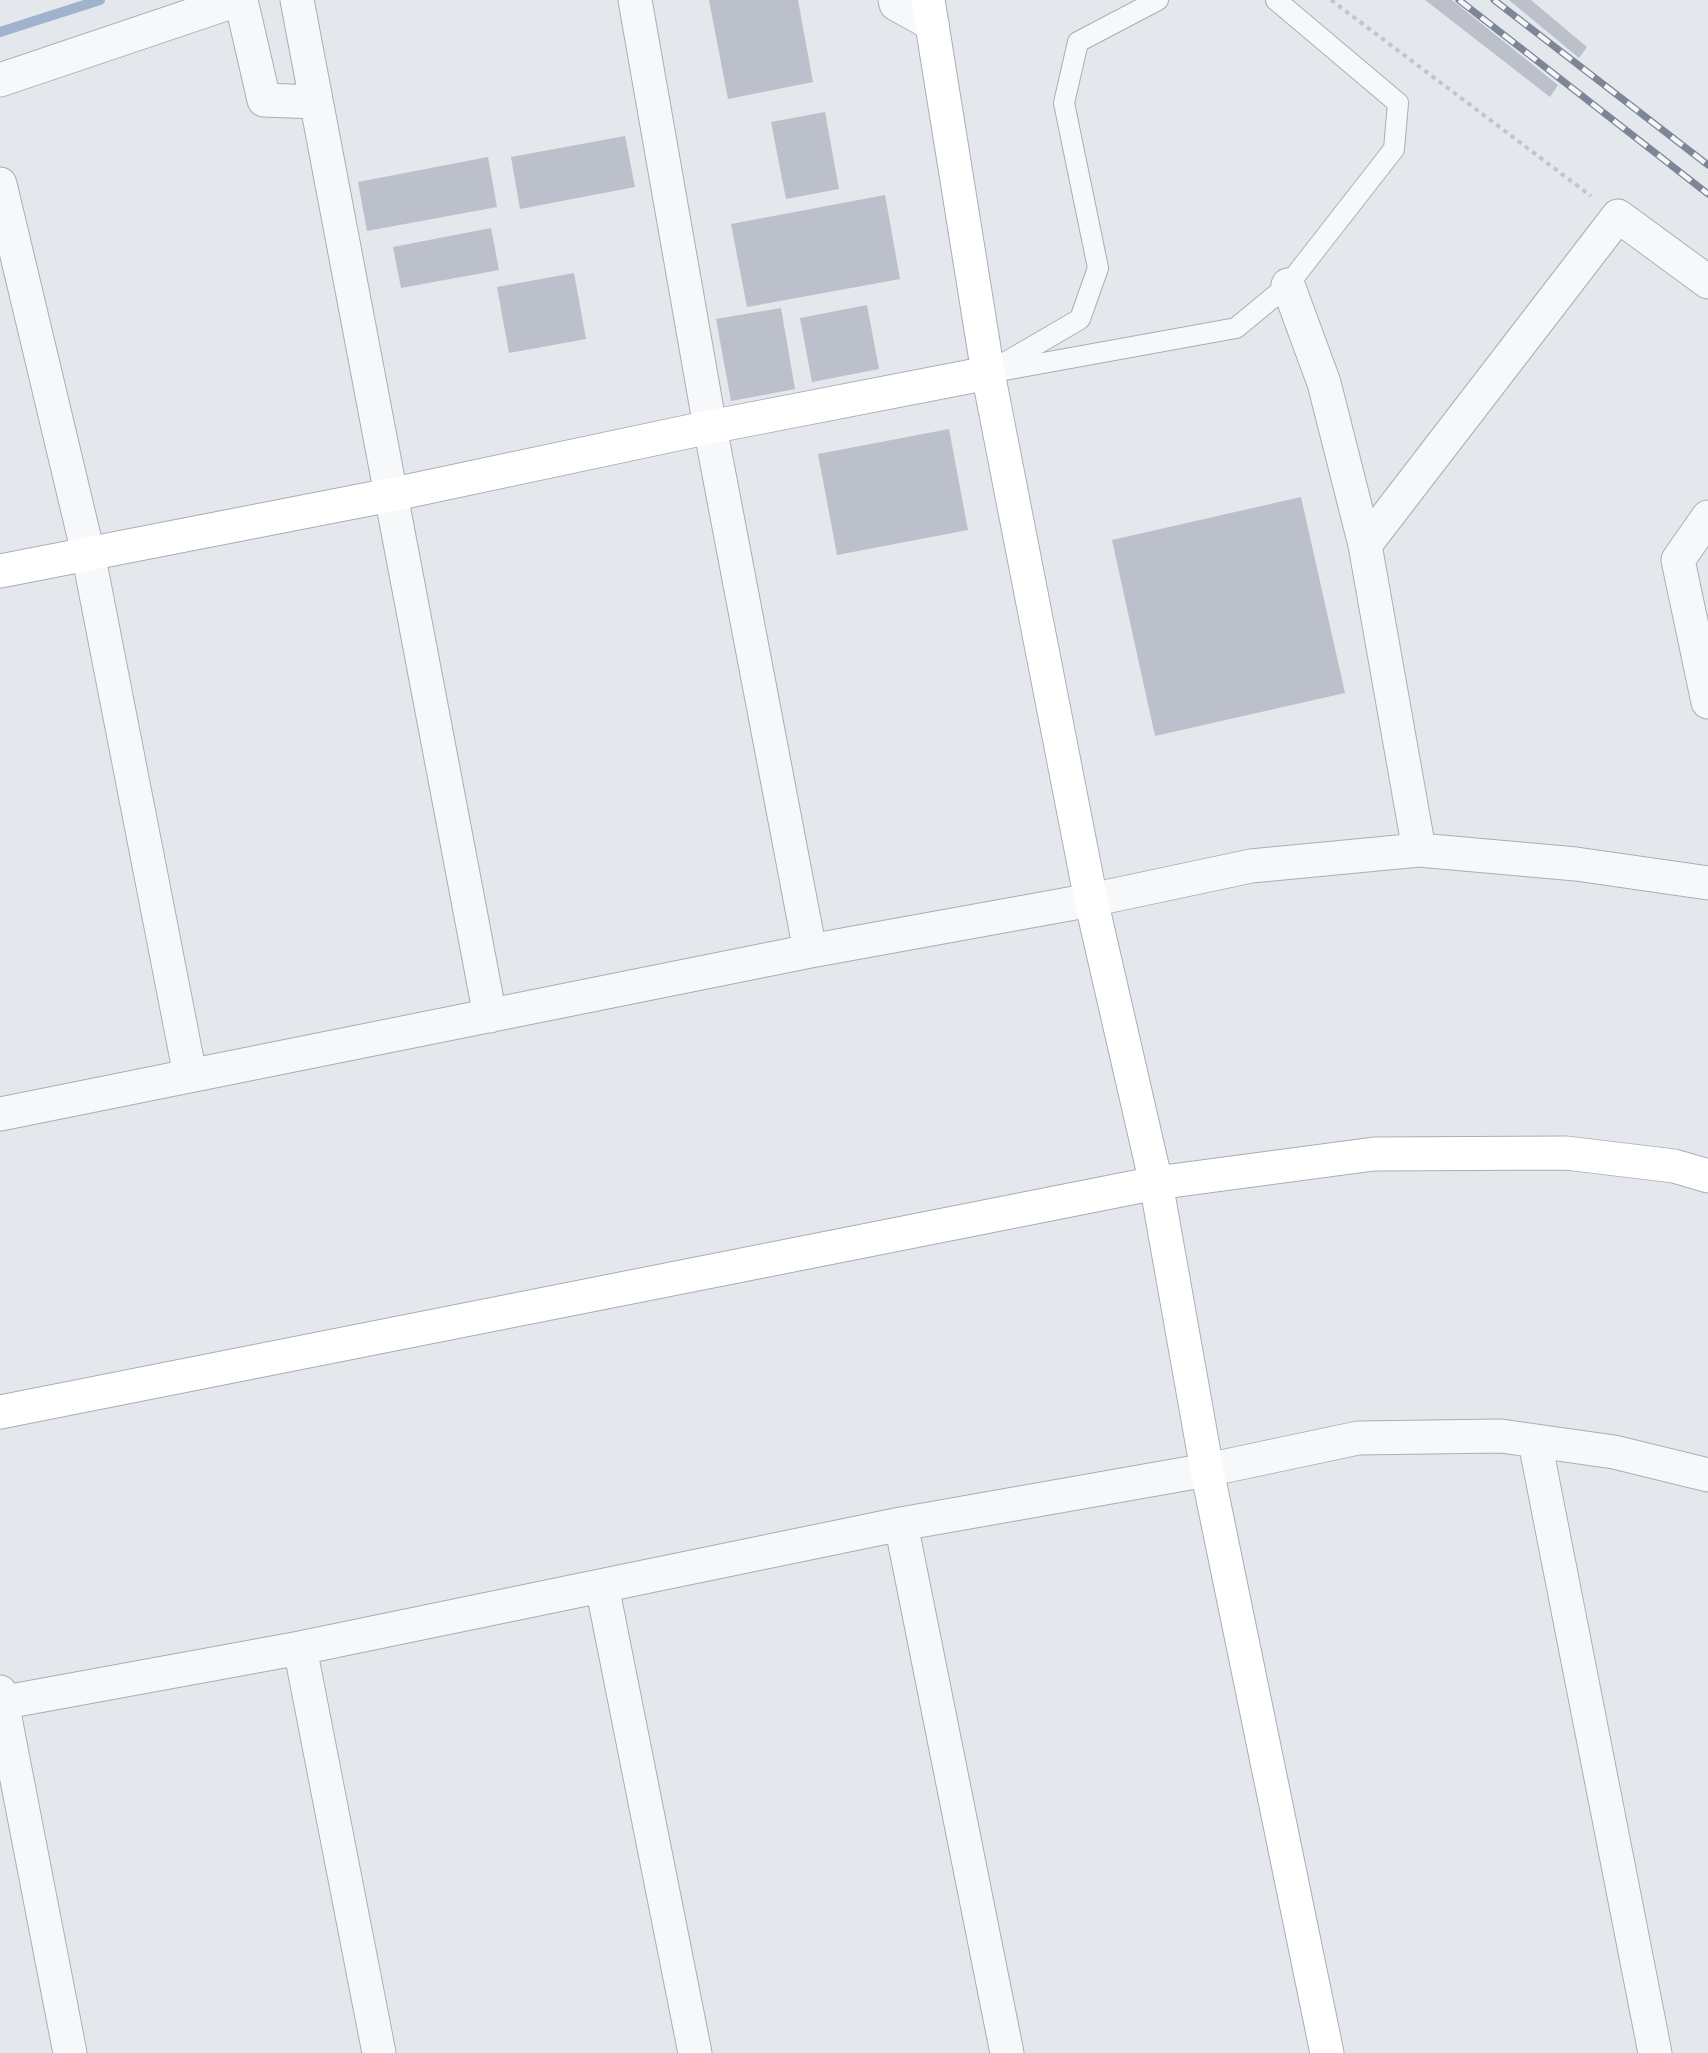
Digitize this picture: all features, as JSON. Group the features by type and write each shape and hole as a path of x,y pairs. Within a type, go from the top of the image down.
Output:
{"street":[{"path":"0,80 239,0 264,100 316,102"},
{"path":"297,0 490,1016"},
{"path":"635,0 710,427 810,951"},
{"path":"895,0 896,4 930,12 988,373 1091,900 1156,1183 1208,1470 1327,2053"},
{"path":"0,184 88,554 190,1075"},
{"path":"1365,545 1618,216 1708,282"},
{"path":"1288,285 1324,383 1365,545 1419,850"},
{"path":"0,571 390,495 710,427 988,373"},
{"path":"1708,518 1677,560 1708,702"},
{"path":"0,1114 810,951 1091,900 1251,866 1419,850 1576,864 1708,883"},
{"path":"0,1412 1156,1183 1374,1154 1566,1153 1674,1166 1708,1176"},
{"path":"70,2053 1,1699 300,1648 901,1524 1208,1470 1358,1438 1501,1436 1614,1452 1708,1475"},
{"path":"1535,1442 1655,2053"},
{"path":"901,1524 1007,2053"},
{"path":"602,1586 695,2053"},
{"path":"300,1648 379,2053"}],"lane":[{"path":"988,373 1080,319 1098,268 1064,103 1078,42 1158,0"},
{"path":"988,373 1236,328 1288,285 1394,149 1398,103 1276,0"}],"path":[{"path":"1331,0 1618,216"}],"building":[{"path":"709,0 798,0 813,82 728,99"},
{"path":"1425,0 1452,0 1558,85 1550,97"},
{"path":"1509,0 1531,0 1587,47 1579,58"},
{"path":"825,112 839,189 786,199 771,122"},
{"path":"625,136 635,187 520,209 511,157"},
{"path":"488,157 497,207 367,231 358,182"},
{"path":"885,195 900,279 747,307 731,224"},
{"path":"491,228 499,270 401,288 393,247"},
{"path":"574,273 586,339 509,353 497,287"},
{"path":"867,305 879,369 812,382 800,318"},
{"path":"781,308 795,389 731,401 716,319"},
{"path":"949,429 968,530 837,555 818,454"},
{"path":"1301,497 1345,693 1155,736 1112,540"}],"waterway":[{"path":"0,32 100,0"}],"railway":[{"path":"1459,0 1708,194"},
{"path":"1494,0 1708,165"}]}
